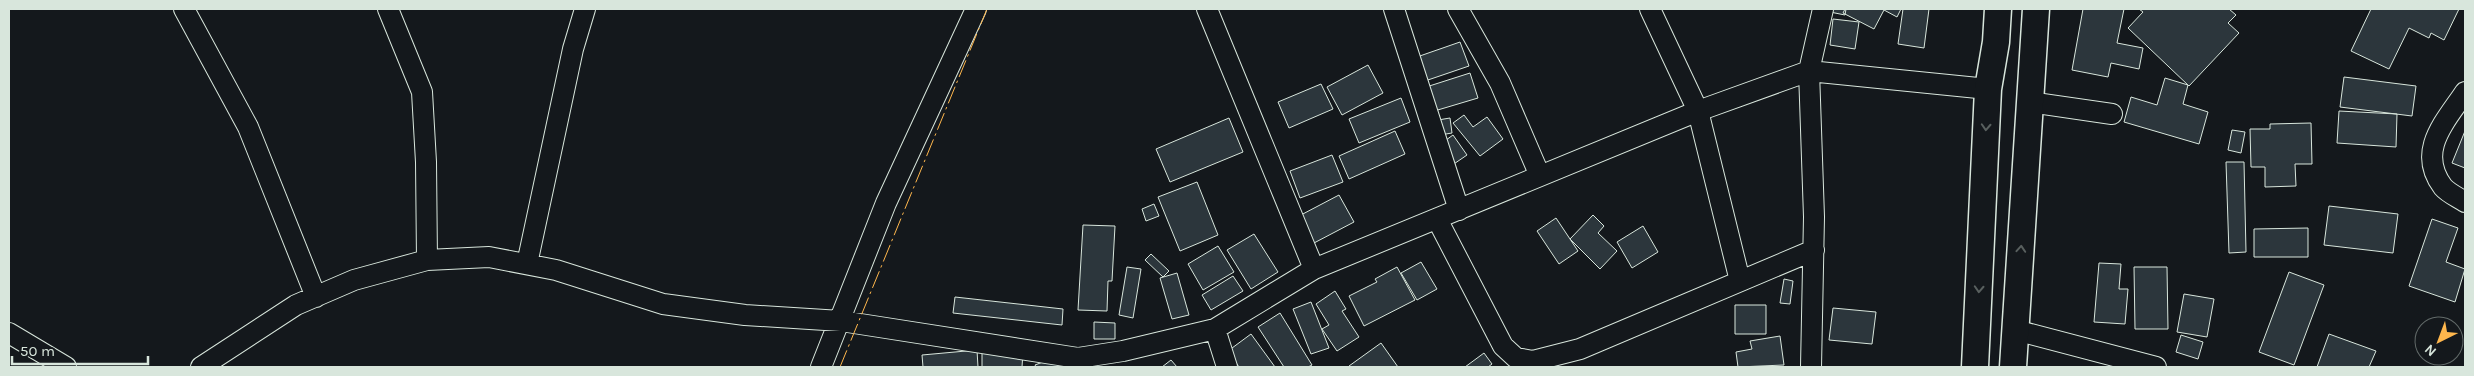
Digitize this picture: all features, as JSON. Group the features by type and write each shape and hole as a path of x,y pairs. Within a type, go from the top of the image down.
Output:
{"main road":[{"path":"1975,367 1988,89 1996,42 1998,9"},
{"path":"2013,367 2036,9"},
{"path":"1996,42 2034,49"}],"street":[{"path":"184,9 248,127 316,297"},
{"path":"388,9 422,92 426,162 427,260"},
{"path":"527,264 573,49 584,9"},
{"path":"820,367 841,321 886,203 976,9"},
{"path":"1207,9 1314,269"},
{"path":"1394,9 1459,210"},
{"path":"1458,9 1500,83 1540,176"},
{"path":"1650,9 1698,111 1740,282"},
{"path":"1811,367 1814,250 1809,71 1823,9"},
{"path":"201,367 296,305 354,280 427,260 489,257 556,270 663,304 745,314 841,321 1079,362 1215,329 1314,269 1698,111 1809,71 1988,89"},
{"path":"2465,92 2432,145 2430,162 2444,188 2465,202"},
{"path":"2030,102 2112,114"},
{"path":"1437,219 1503,346 1516,358 1532,364 1580,349 1814,250"},
{"path":"1215,329 1226,367"},
{"path":"2015,330 2156,367"},
{"path":"9,333 66,367"}],"building":[{"path":"1830,9 1846,9 1845,15 1830,12"},
{"path":"1845,9 1901,9 1897,17 1884,10 1874,29 1843,13"},
{"path":"1903,9 1929,9 1924,48 1898,44"},
{"path":"2083,9 2124,9 2117,43 2143,48 2139,69 2111,63 2108,77 2072,70"},
{"path":"2139,9 2229,9 2236,15 2228,23 2239,33 2189,86 2128,28 2143,12"},
{"path":"2371,9 2459,9 2444,40 2431,33 2429,38 2409,28 2389,69 2351,51"},
{"path":"1833,19 1859,22 1855,49 1830,45"},
{"path":"1460,42 1469,66 1422,82 1414,58"},
{"path":"1368,65 1383,93 1342,115 1327,87"},
{"path":"1470,73 1478,98 1431,112 1423,88"},
{"path":"2344,77 2416,86 2412,116 2340,107"},
{"path":"2165,78 2188,85 2183,104 2208,112 2199,144 2124,122 2131,97 2157,105"},
{"path":"1321,84 1333,109 1289,128 1278,102"},
{"path":"1401,98 1410,122 1359,143 1349,119"},
{"path":"2339,111 2397,114 2396,147 2337,143"},
{"path":"1464,115 1473,127 1487,117 1503,139 1480,156 1453,123"},
{"path":"1229,118 1243,152 1170,182 1156,149"},
{"path":"1450,118 1452,133 1440,135 1438,120"},
{"path":"2311,123 2312,164 2295,164 2296,186 2265,187 2265,167 2251,167 2250,129 2270,129 2270,124"},
{"path":"2232,130 2245,132 2241,153 2228,150"},
{"path":"1395,131 1405,154 1349,179 1339,156"},
{"path":"2465,131 2465,168 2452,163"},
{"path":"1453,135 1467,155 1448,168 1435,148"},
{"path":"1332,155 1343,182 1300,198 1290,171"},
{"path":"2226,162 2244,162 2246,252 2229,253"},
{"path":"1197,182 1218,235 1180,251 1158,197"},
{"path":"1339,195 1354,222 1314,243 1299,216"},
{"path":"1154,204 1159,216 1146,221 1142,209"},
{"path":"2329,206 2398,214 2393,253 2324,245"},
{"path":"1593,215 1604,226 1598,233 1617,251 1600,269 1570,239"},
{"path":"1556,218 1578,251 1559,264 1537,231"},
{"path":"2432,219 2458,228 2446,262 2465,269 2455,302 2409,286"},
{"path":"1083,225 1115,226 1112,281 1108,281 1107,311 1078,310"},
{"path":"1643,226 1658,252 1632,268 1617,242"},
{"path":"2308,228 2308,257 2254,257 2254,229"},
{"path":"1254,234 1278,272 1251,289 1227,250"},
{"path":"1218,246 1234,272 1203,290 1188,264"},
{"path":"1151,254 1169,271 1163,277 1145,260"},
{"path":"1421,262 1437,289 1417,300 1401,273"},
{"path":"2099,263 2121,264 2119,289 2128,289 2125,324 2094,322"},
{"path":"1127,267 1141,269 1133,318 1119,315"},
{"path":"1397,267 1415,300 1364,326 1349,296 1377,282 1375,279"},
{"path":"2134,267 2167,267 2168,329 2135,329"},
{"path":"2289,272 2324,285 2294,365 2259,352"},
{"path":"1177,273 1189,315 1172,319 1160,278"},
{"path":"1233,276 1243,291 1211,310 1202,295"},
{"path":"1784,279 1793,281 1790,304 1780,303"},
{"path":"1335,291 1346,309 1342,311 1359,337 1337,351 1322,329 1329,325 1316,304"},
{"path":"2184,294 2214,299 2207,337 2177,332"},
{"path":"955,297 1063,309 1062,325 953,313"},
{"path":"1311,302 1329,348 1311,354 1293,309"},
{"path":"1735,305 1766,305 1766,334 1735,334"},
{"path":"1833,308 1876,312 1872,344 1829,340"},
{"path":"1280,313 1312,365 1308,367 1284,367 1258,327"},
{"path":"1094,322 1115,323 1115,339 1094,339"},
{"path":"1251,334 1275,367 1239,367 1228,351"},
{"path":"2329,334 2376,351 2369,367 2317,367"},
{"path":"2181,335 2203,342 2198,359 2176,352"},
{"path":"1780,336 1784,365 1738,367 1736,352 1752,349 1750,341"},
{"path":"1381,343 1398,367 1349,366"},
{"path":"977,350 978,367 923,367 922,355"},
{"path":"982,352 1023,352 1022,367 982,367"},
{"path":"1484,353 1492,364 1488,367 1465,367"},
{"path":"1056,357 1060,367 1036,367 1035,365"},
{"path":"1171,360 1177,367 1162,367"}],"power":[{"path":"840,367 987,9"}]}
